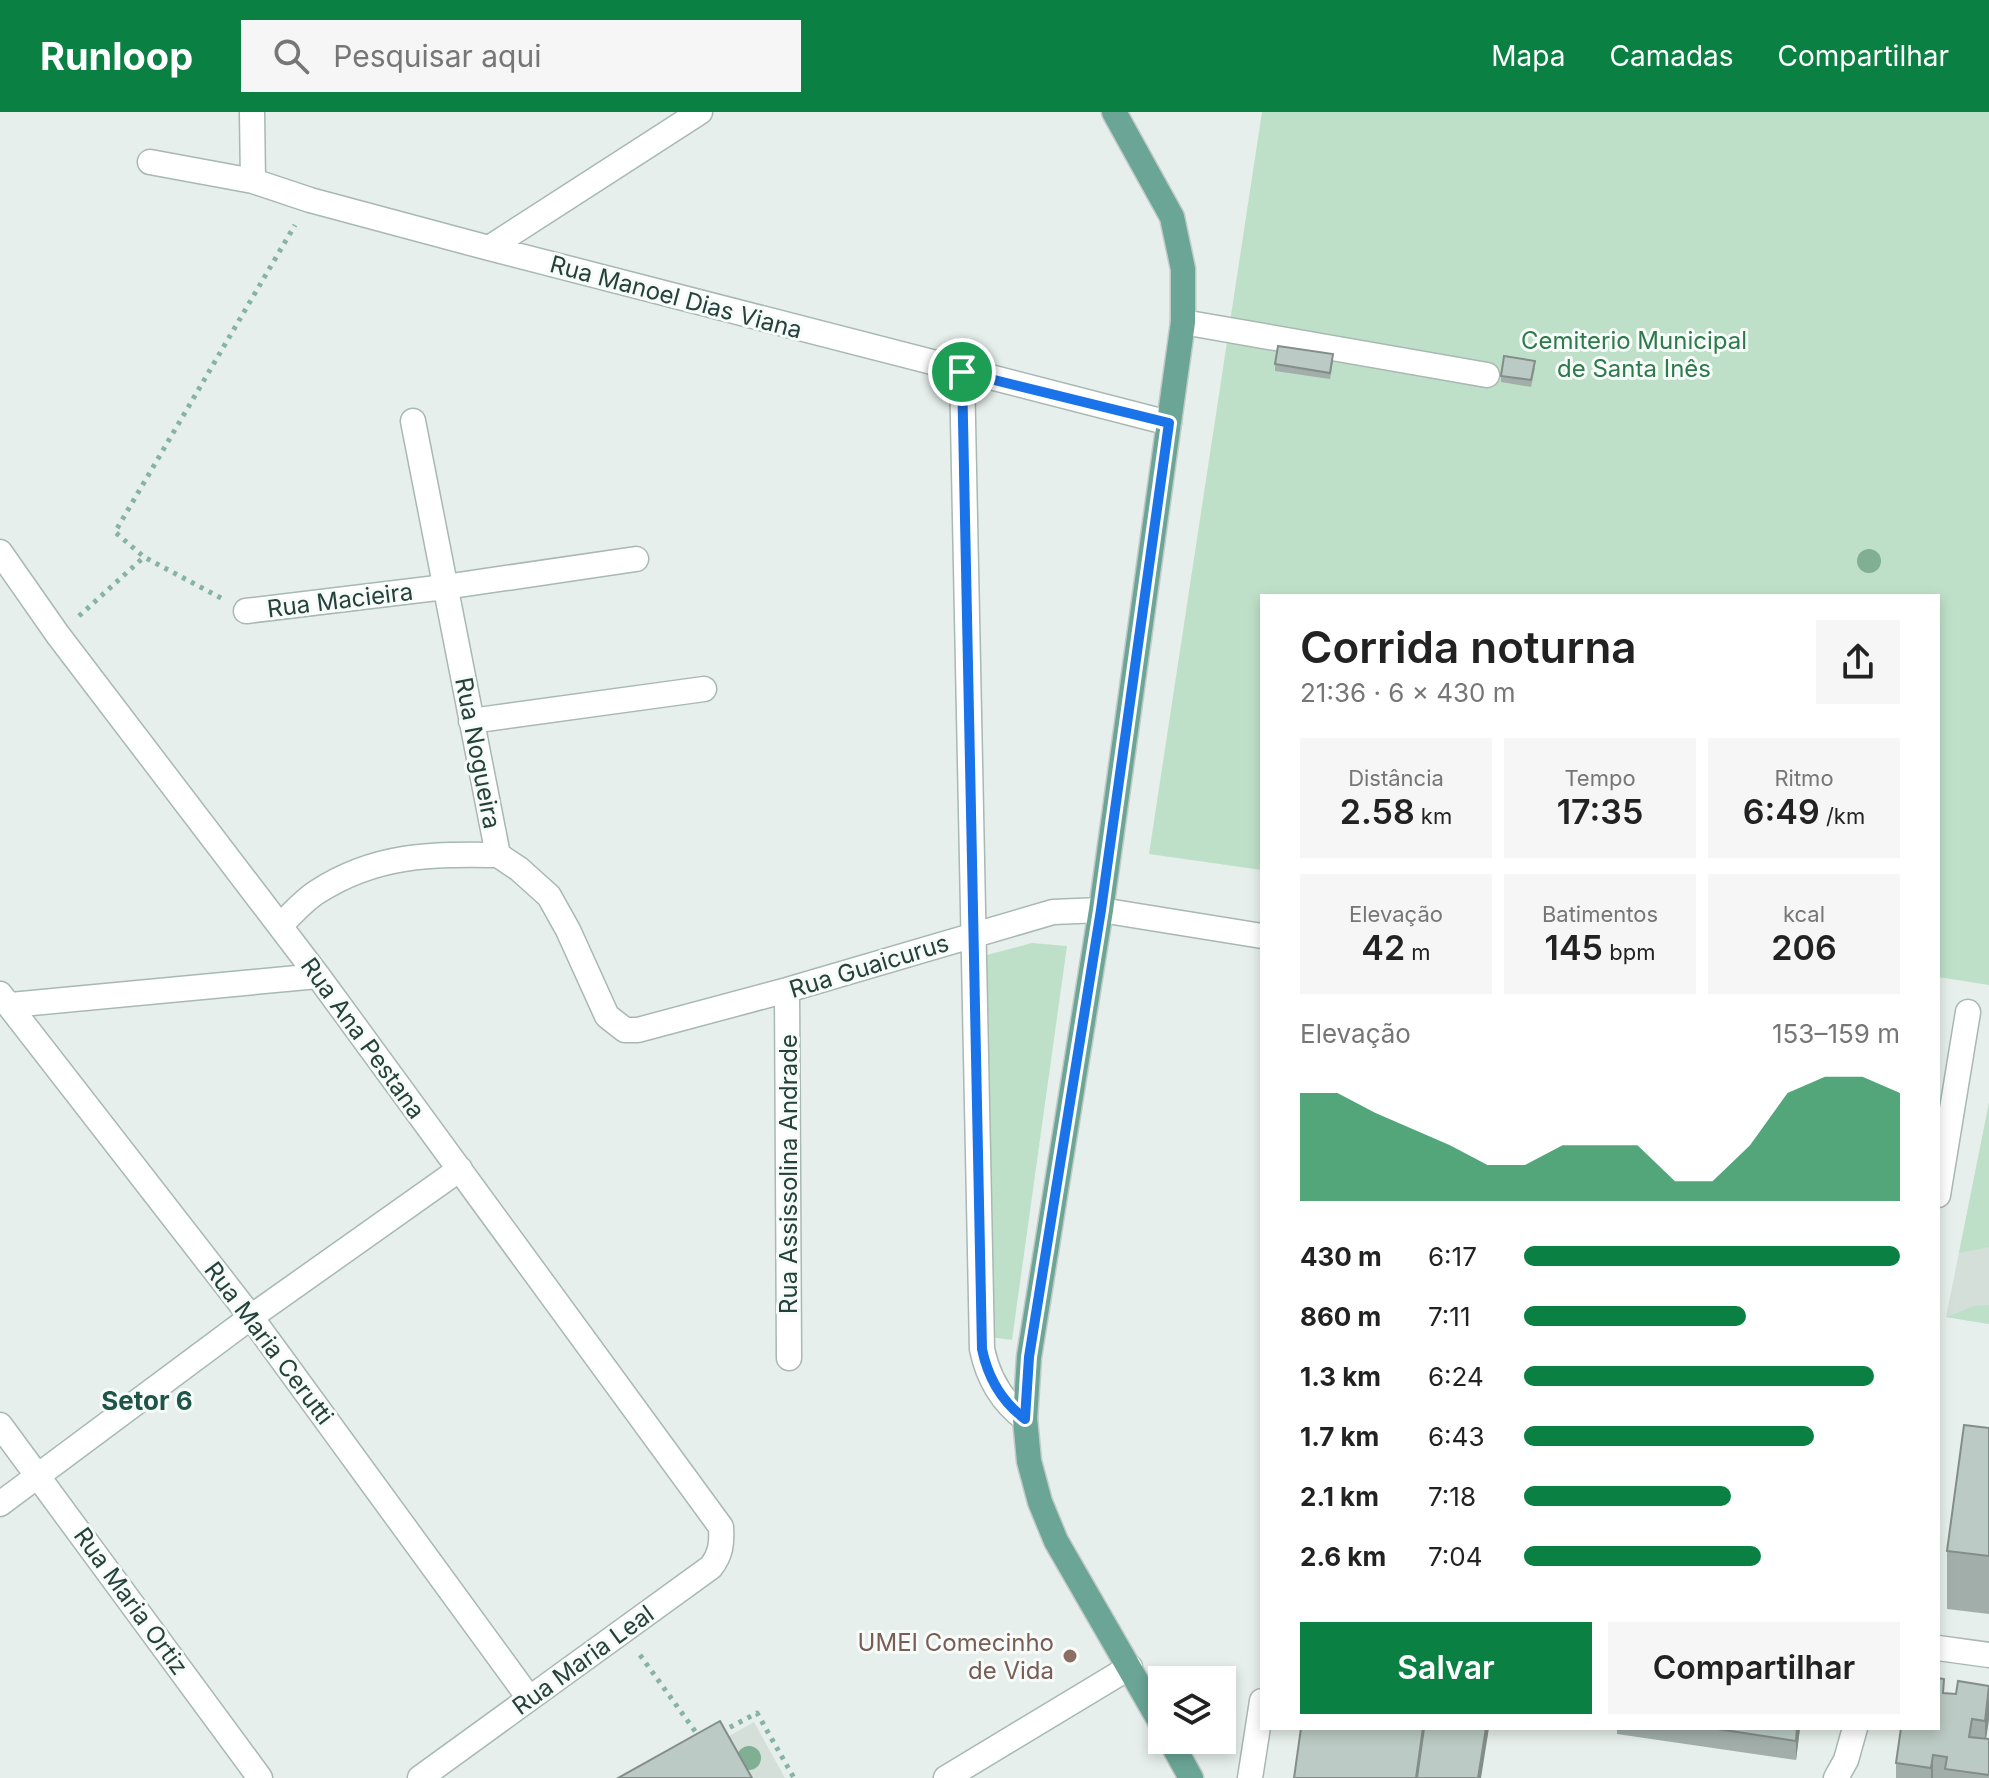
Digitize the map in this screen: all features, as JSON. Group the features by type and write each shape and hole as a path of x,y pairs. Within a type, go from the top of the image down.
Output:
{"main road":[{"path":"1114,112 1172,217 1183,269 1183,322 1101,910 1029,1357 1025,1419 1029,1461 1048,1522 1148,1700"},
{"path":"1178,1754 1191,1778"}],"street":[{"path":"252,112 253,181"},
{"path":"489,248 700,112"},
{"name":"Rua Manoel Dias Viana","path":"150,162 253,181 310,200 489,248 1169,423"},
{"path":"1183,322 1487,375"},
{"path":"962,372 982,1349 996,1389 1025,1419"},
{"name":"Rua Nogueira","path":"413,421 498,855 549,896 607,1016 625,1030 638,1030"},
{"name":"Rua Ana Pestana","path":"0,552 58,635 318,976 721,1527"},
{"name":"Rua Macieira","path":"246,611 445,587 636,559"},
{"path":"471,721 704,689"},
{"path":"280,926 317,892 390,859 432,854 498,855"},
{"name":"Rua Guaicurus","path":"638,1030 1053,912 1101,910 1260,936"},
{"path":"5,1000 318,976"},
{"name":"Rua Assissolina Andrade","path":"787,990 789,1358"},
{"name":"Rua Maria Cerutti","path":"5,1000 251,1317 529,1698"},
{"path":"1940,1183 1968,1012"},
{"path":"0,1504 251,1317 460,1169"},
{"name":"Rua Maria Ortiz","path":"0,1425 260,1778"},
{"name":"Rua Maria Leal","path":"420,1778 711,1567 719,1557 721,1527"},
{"path":"1940,1648 1989,1655"},
{"path":"946,1778 1130,1667"},
{"path":"1250,1778 1260,1714"},
{"path":"1836,1778 1846,1760 1854,1730"}],"path":[{"name":"Rua Macieira","path":"246,611 144,557 115,532 310,200"},
{"path":"58,635 144,557"},
{"path":"622,1632 703,1742"},
{"path":"717,1735 757,1713 794,1778"}],"shaded area":[{"path":"1989,1103 1989,1324 1946,1317"},
{"path":"754,1722 785,1778 654,1778"}],"green space":[{"name":"Cemiterio Municipal de Santa Inês","path":"1262,112 1989,112 1989,985 1940,977 1940,594 1260,594 1260,870 1149,854"},
{"path":"1032,943 1067,946 1012,1340 989,1337 983,956"},
{"path":"1989,1103 1989,1247 1959,1253"},
{"path":"1989,1305 1989,1324 1946,1317 1974,1306"}],"building":[{"path":"1278,346 1333,354 1330,373 1275,364"},
{"path":"1504,356 1535,361 1531,380 1501,376"},
{"path":"1964,1425 1989,1428 1989,1556 1947,1551"},
{"path":"1940,1678 1944,1679 1943,1693 1956,1694 1958,1681 1989,1686 1985,1721 1972,1719 1969,1737 1989,1739 1989,1775 1945,1769 1947,1757 1933,1755 1931,1768 1896,1763 1901,1730 1940,1730"},
{"path":"720,1721 752,1778 618,1778"},
{"path":"1301,1730 1423,1730 1416,1778 1294,1778"},
{"path":"1424,1730 1486,1730 1478,1778 1417,1778"},
{"path":"1724,1730 1797,1730 1796,1741"}],"place":[{"name":"UMEI Comecinho de Vida","path":"1070,1656"}],"district":[{"name":"Setor 6","path":"147,1400"}],"route":[{"path":"962,372 1169,423 1101,910 1026,1377 1025,1419 996,1389 982,1349 962,372"}]}
